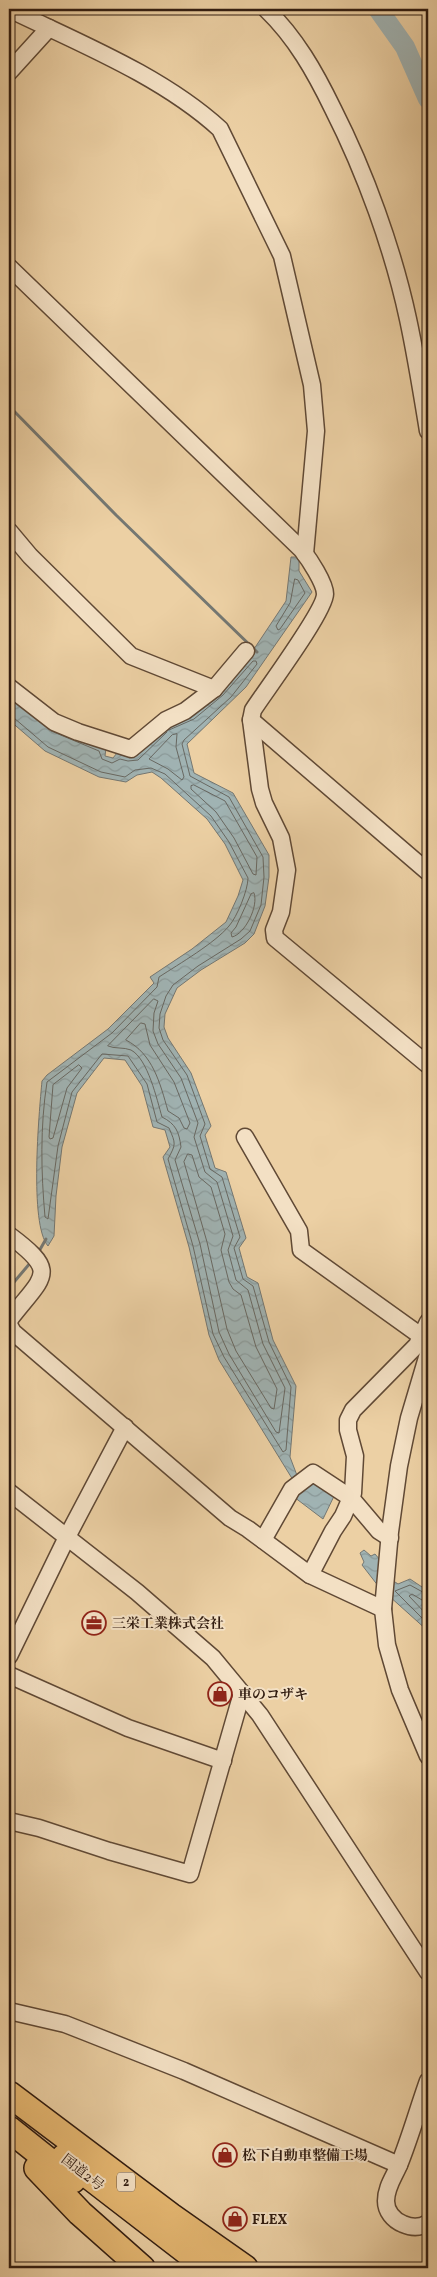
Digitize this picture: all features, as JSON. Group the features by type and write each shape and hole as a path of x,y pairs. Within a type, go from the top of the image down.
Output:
{"highway":[{"name":"2","path":"9,2094 215,2261 245,2268"},
{"name":"国道2号","path":"9,2110 63,2156 215,2261"},
{"name":"国道2号","path":"9,2129 188,2268"},
{"path":"9,2142 80,2213 142,2268"},
{"path":"215,2261 239,2259 254,2268"}],"street":[{"path":"9,9 47,31 128,66 205,115 220,129 282,256 312,385 316,431 305,554"},
{"path":"266,9 298,44 349,141 391,253 408,319 428,431"},
{"path":"9,72 47,31"},
{"path":"9,267 305,554 324,589 323,603 253,710 252,720 260,789 264,803 281,838 287,870 281,912 274,930 275,938 428,1065"},
{"path":"9,531 30,556 131,656 214,689"},
{"path":"9,687 54,722 131,749 166,720 185,711 214,689 246,651"},
{"path":"252,720 428,872"},
{"path":"245,1137 299,1231 301,1250 425,1329 417,1345 353,1410 348,1420 356,1469 351,1498 310,1574"},
{"path":"9,1235 34,1256 43,1270 41,1279 10,1319 9,1325 13,1332 230,1518 310,1574 384,1601"},
{"path":"428,1354 409,1418 399,1466 389,1542 384,1601 387,1646 400,1690 428,1756"},
{"path":"9,1656 67,1537 125,1427"},
{"path":"263,1540 300,1483 313,1473 351,1498 389,1542"},
{"path":"9,1492 174,1622 213,1658 242,1693 285,1752 428,1972"},
{"path":"9,1675 128,1728 223,1761"},
{"path":"9,1821 190,1874 242,1693"},
{"path":"9,2011 65,2024 88,2033 184,2071 399,2165"},
{"path":"428,2082 399,2165 387,2189 386,2202 389,2212 397,2222 410,2227 422,2227 428,2223"}],"water":[{"path":"291,557 299,557 299,571 312,592 246,687 187,744 194,773 233,793 269,855 269,877 265,906 254,934 245,943 201,970 177,988 165,1014 164,1027 168,1038 191,1073 211,1126 205,1135 215,1168 226,1172 246,1238 239,1248 247,1277 258,1283 273,1340 296,1386 290,1457 298,1478 293,1480 219,1360 209,1335 189,1247 163,1157 170,1147 165,1130 153,1127 142,1086 125,1060 104,1058 77,1093 62,1147 56,1196 54,1236 48,1246 42,1234 37,1193 42,1081 47,1075 108,1029 154,983 150,977 192,949 226,922 243,880 225,844 207,819 161,778 152,772 137,775 126,782 99,777 45,751 9,720 9,692 106,748 105,756 113,758 117,753 136,756 250,655 286,601"},
{"path":"313,1478 336,1492 323,1519 294,1497"},
{"path":"364,1550 371,1556 375,1554 394,1582 398,1584 410,1579 428,1591 428,1631 379,1587 362,1565 364,1562 360,1553"}],"waterway":[{"path":"378,9 405,47 428,99"},
{"path":"9,406 116,515 257,652"},
{"path":"38,1253 46,1239"},
{"path":"9,1288 31,1262"}],"place":[{"name":"三栄工業株式会社","path":"94,1623"},
{"name":"車のコザキ","path":"220,1694"},
{"name":"松下自動車整備工場","path":"225,2155"},
{"name":"FLEX","path":"235,2219"}]}
